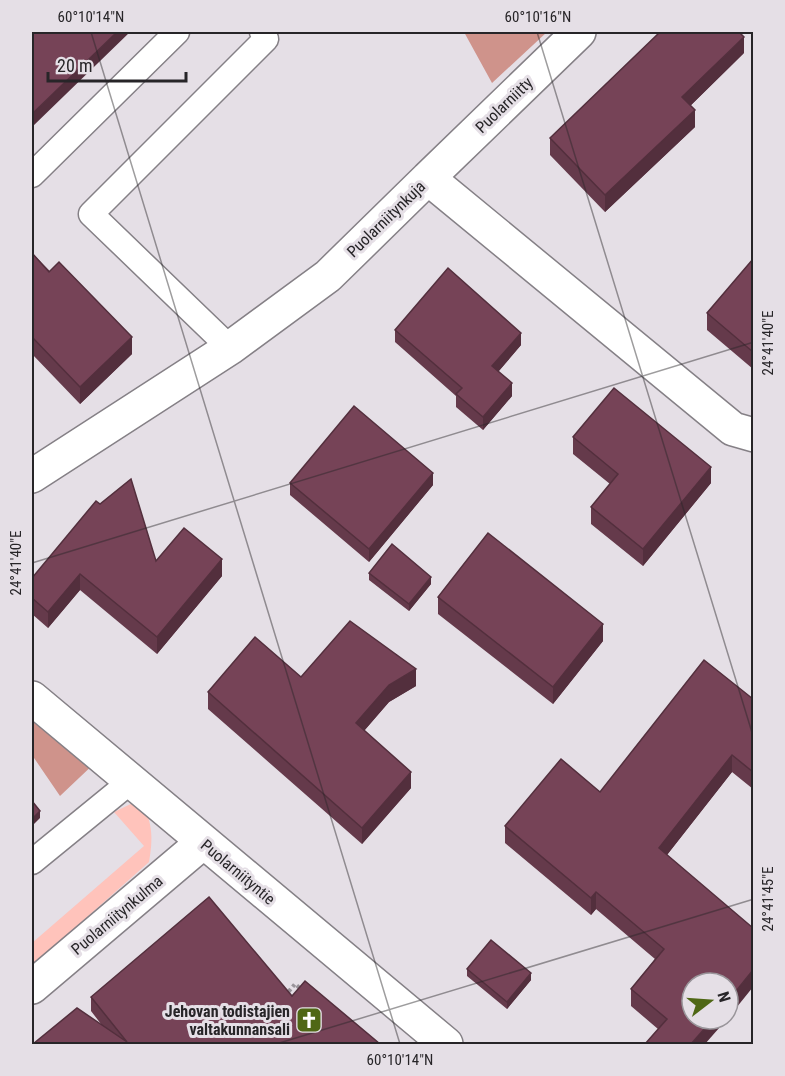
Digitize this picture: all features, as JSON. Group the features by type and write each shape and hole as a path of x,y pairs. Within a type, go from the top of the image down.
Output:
{"street":[{"name":"Puolarniitty","path":"428,178 579,32"},
{"name":"Puolarniitynkuja","path":"32,476 230,348 328,276 428,178 733,429 753,435"},
{"name":"Puolarniityntie","path":"32,698 202,843 446,1044"},
{"name":"Puolarniitynkulma","path":"32,987 202,843"}],"lane":[{"path":"32,175 177,32"},
{"path":"230,348 91,214 266,39 262,32"},
{"path":"32,862 130,782"}],"path":[{"path":"280,1002 295,984 304,992"}],"shaded area":[{"path":"464,32 547,32 492,83"},
{"path":"32,707 98,760 60,796 32,755"},
{"path":"137,801 147,814 151,829 149,862 32,966 32,943 144,846 114,812"}],"building":[{"path":"32,32 117,32 32,114"},
{"path":"660,32 739,32 744,37 682,97 695,110 605,195 550,138"},
{"path":"32,253 49,272 59,262 132,337 80,387 32,337"},
{"path":"753,259 753,352 707,313"},
{"path":"448,268 521,333 492,366 512,383 483,417 456,394 462,388 395,330"},
{"path":"614,388 711,467 643,549 591,507 618,474 573,437"},
{"path":"354,406 433,473 369,549 290,483"},
{"path":"131,479 156,561 184,528 222,559 157,637 80,574 48,612 32,598 32,578 96,501 100,504"},
{"path":"488,533 603,624 553,687 438,597"},
{"path":"392,544 431,577 409,604 369,573"},
{"path":"350,621 416,669 389,685 356,723 411,772 362,828 208,692 255,637 301,677"},
{"path":"704,660 753,699 753,772 732,755 659,848 753,928 753,970 740,986 740,971 680,971 680,1031 702,1031 691,1044 645,1044 667,1019 631,989 664,949 596,892 591,898 505,826 561,759 600,792"},
{"path":"32,801 40,811 32,819"},
{"path":"209,897 292,996 305,981 380,1044 33,1044 77,1008 127,1042 91,997"},
{"path":"491,940 531,973 507,1002 467,969"}],"place":[{"name":"Jehovan todistajien valtakunnansali","path":"309,1020"}]}
